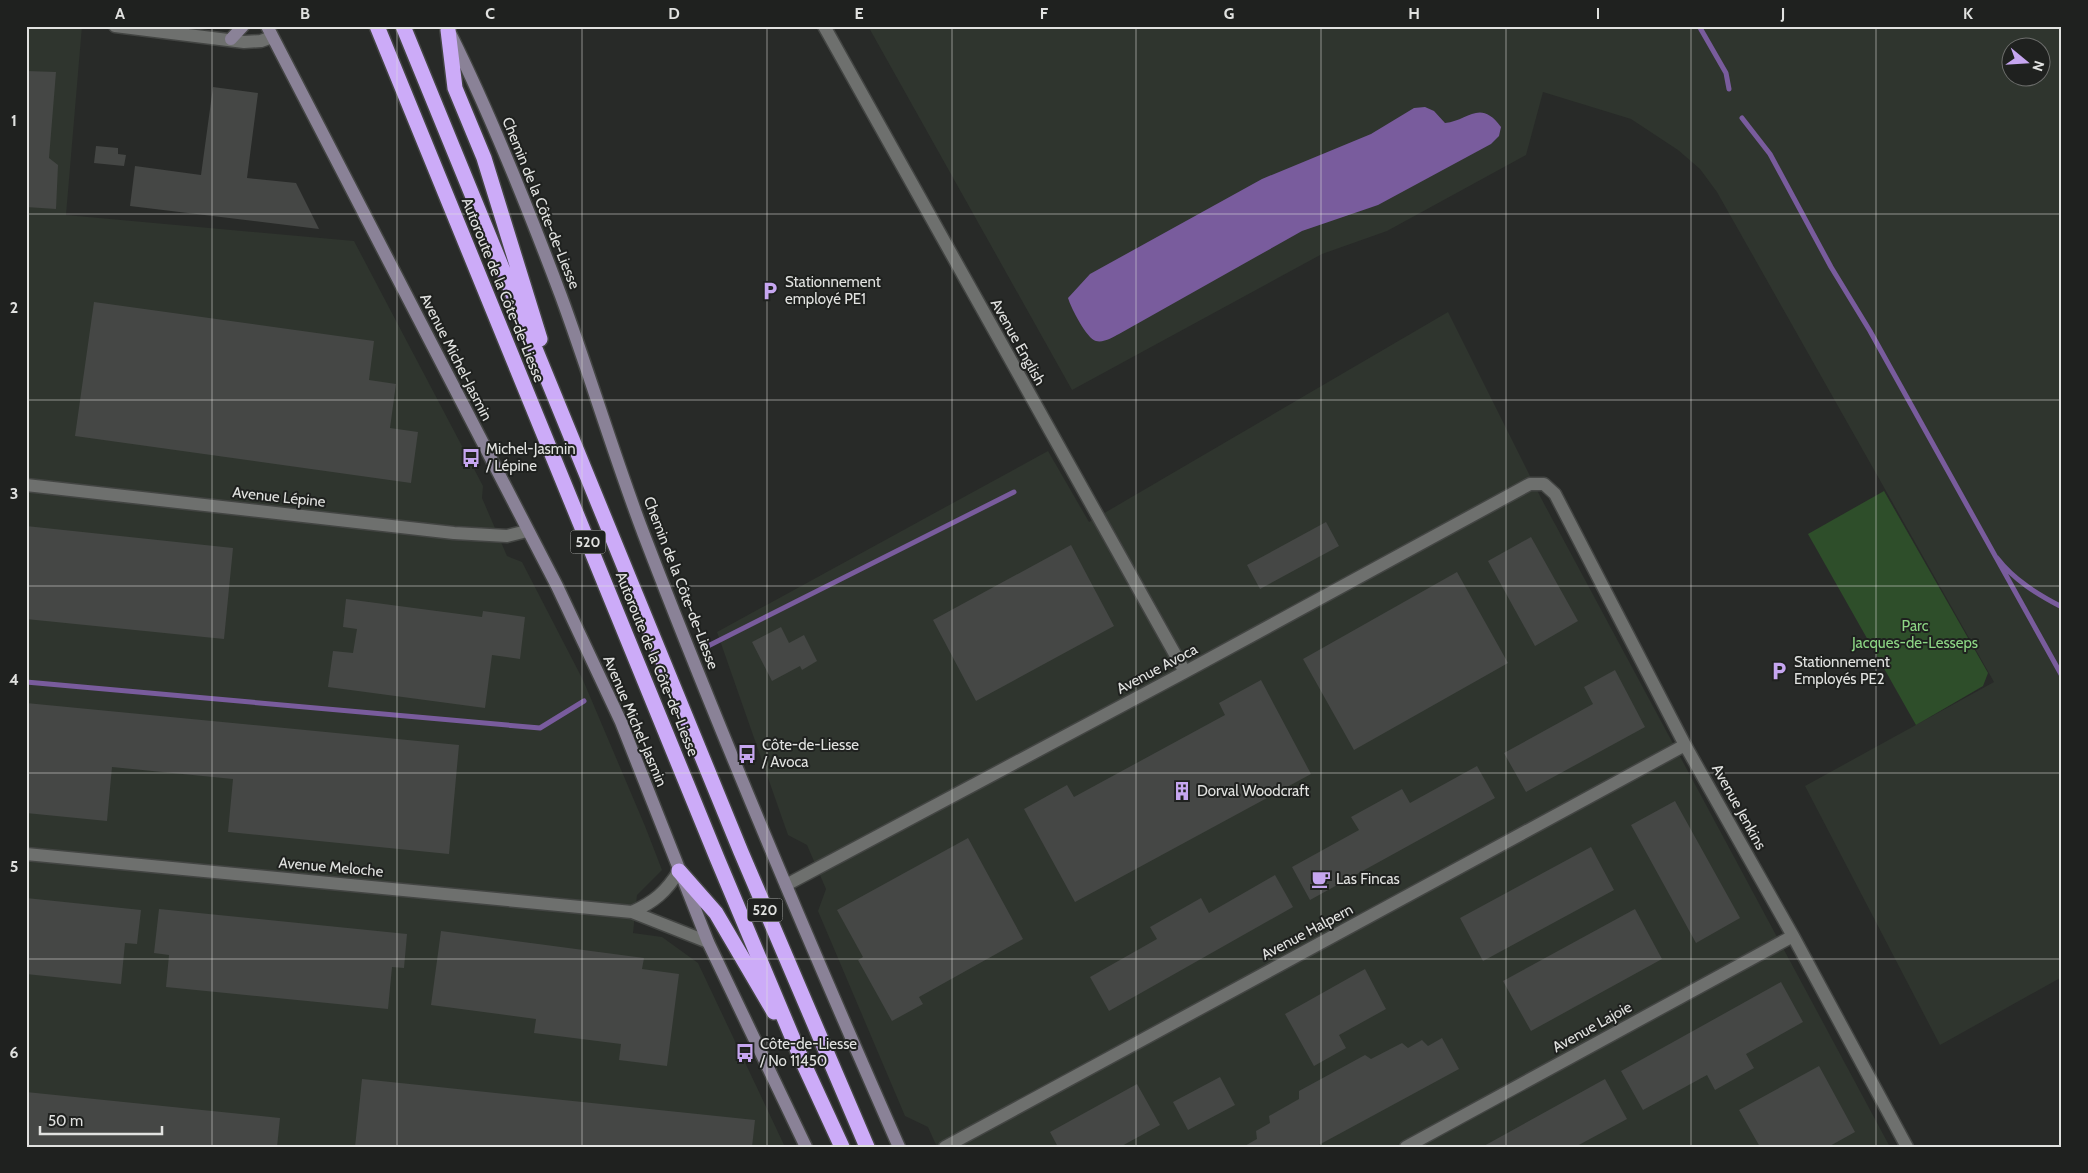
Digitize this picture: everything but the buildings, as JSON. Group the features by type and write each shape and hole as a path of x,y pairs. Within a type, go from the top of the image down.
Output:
{"highway":[{"name":"Autoroute de la Côte-de-Liesse","path":"377,26 801,1058 842,1147"},
{"name":"Autoroute de la Côte-de-Liesse","path":"403,26 748,870 867,1147"},
{"path":"448,28 455,88 484,158 570,434"},
{"path":"679,871 716,913 801,1058"}],"main road":[{"path":"231,39 243,26"},
{"name":"Chemin de la Côte-de-Liesse","path":"448,28 539,237 645,536 786,885 899,1147"},
{"name":"Avenue Michel-Jasmin","path":"270,32 556,586 611,700 679,871"},
{"path":"679,871 708,942 806,1147"}],"street":[{"path":"114,26 244,42 270,32"},
{"name":"Avenue English","path":"824,26 1185,672"},
{"name":"Avenue Avoca","path":"786,885 1185,672 1530,484 1544,484"},
{"name":"Avenue Jenkins","path":"1544,484 1555,494 1685,745 1793,936 1907,1147"},
{"name":"Avenue Lépine","path":"26,485 454,533 507,536 527,531"},
{"name":"Avenue Halpern","path":"945,1147 1685,745"},
{"name":"Avenue Meloche","path":"26,854 632,912 708,942"},
{"name":"Avenue Meloche","path":"632,912 652,904 660,897 679,871"},
{"name":"Avenue Lajoie","path":"1406,1147 1793,936"}],"shaded area":[{"path":"26,26 82,26 66,215 354,241 483,486 482,498 507,556 522,562 583,680 645,826 662,870 637,895 633,933 662,937 698,963 785,1147 26,1147"},
{"path":"868,26 2062,26 2062,977 1940,1045 1805,786 1994,682 1717,192 1700,169 1678,150 1631,119 1543,92 1526,155 1387,231 1322,254 1072,390"},
{"path":"1425,107 1434,111 1445,123 1474,113 1487,114 1494,118 1501,127 1499,136 1491,144 1378,205 1302,231 1111,338 1096,341 1084,329 1068,298 1090,274 1262,179 1371,134 1414,108"},
{"path":"1448,312 1541,498 1890,1147 937,1147 928,1127 905,1116 818,911 826,889 807,845 788,835 717,632 1048,451 1089,522"}],"green space":[{"name":"Parc Jacques-de-Lesseps","path":"1884,491 1988,673 1983,686 1916,725 1808,534"}],"waterway":[{"path":"1699,26 1726,73 1729,89"},
{"path":"1742,118 1770,154 1831,267 1870,331 2062,676"},
{"path":"708,646 1014,492"},
{"path":"1997,558 2026,586 2062,607"},
{"path":"26,682 540,728 584,701"}],"place":[{"name":"Stationnement employé PE1","path":"770,291"},
{"name":"Michel-Jasmin / Lépine","path":"471,458"},
{"name":"Stationnement Employés PE2","path":"1779,671"},
{"name":"Côte-de-Liesse / Avoca","path":"747,754"},
{"name":"Dorval Woodcraft","path":"1182,791"},
{"name":"Las Fincas","path":"1321,879"},
{"name":"Côte-de-Liesse / No 11450","path":"745,1053"}]}
